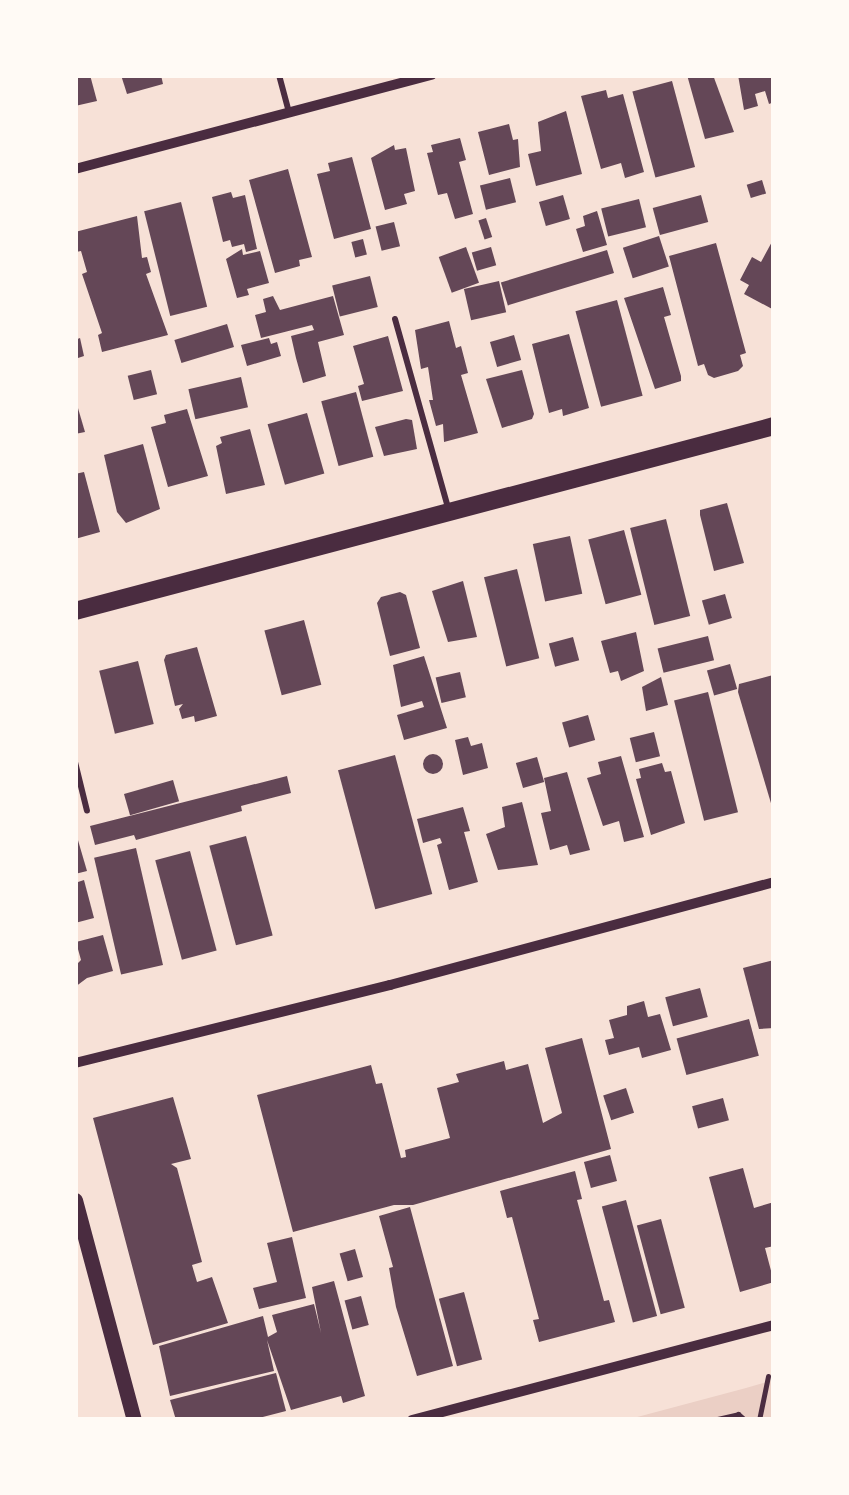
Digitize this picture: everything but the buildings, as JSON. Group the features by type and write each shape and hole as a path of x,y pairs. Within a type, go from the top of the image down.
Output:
{"main road":[{"path":"75,611 774,426"}],"street":[{"path":"75,169 432,75"},
{"path":"75,1063 390,985 774,882"},
{"path":"75,1200 134,1420"},
{"path":"412,1420 774,1325"}],"lane":[{"path":"279,75 289,113"},
{"path":"395,319 449,512"},
{"path":"75,762 87,811"}],"path":[{"path":"768,1376 761,1417 774,1419"},
{"path":"713,1420 738,1414 744,1420"}],"shaded area":[{"path":"774,1380 774,1420 626,1420 746,1388"}]}
